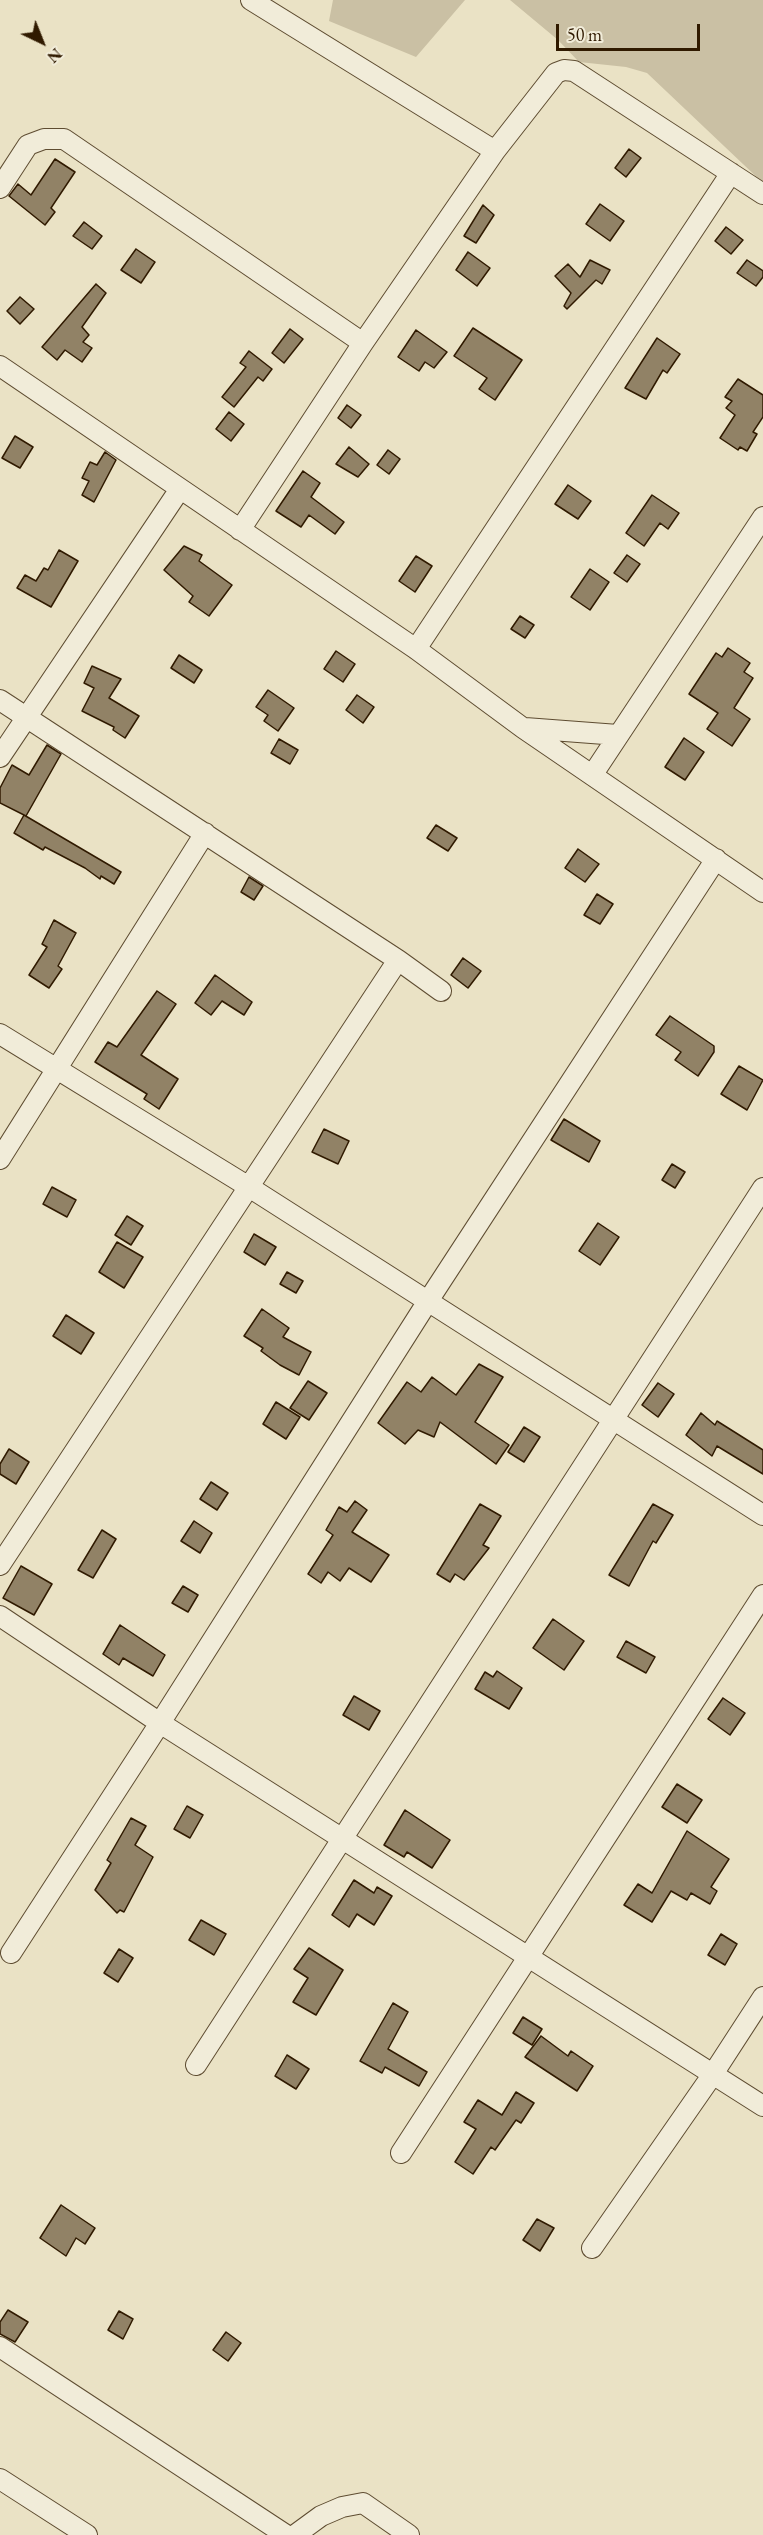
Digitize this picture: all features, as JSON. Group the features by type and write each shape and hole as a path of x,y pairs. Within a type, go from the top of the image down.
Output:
{"street":[{"path":"251,0 495,151"},
{"path":"240,530 495,151 556,73 564,70 574,71 763,194"},
{"path":"0,188 28,145 44,139 64,139 363,344"},
{"path":"416,649 731,174"},
{"path":"1,370 416,649 523,728 763,892"},
{"path":"0,757 99,614 180,489"},
{"path":"593,774 763,517"},
{"path":"0,700 398,960 441,991"},
{"path":"523,728 618,735"},
{"path":"0,1159 205,833"},
{"path":"11,1953 428,1301 716,859"},
{"path":"0,1565 398,960"},
{"path":"0,1034 249,1187 763,1515"},
{"path":"196,2065 763,1188"},
{"path":"401,2153 763,1595"},
{"path":"0,1616 160,1723 763,2106"},
{"path":"592,2248 714,2074 763,1997"},
{"path":"0,2347 286,2535"},
{"path":"0,2479 87,2535"},
{"path":"295,2535 321,2516 342,2507 363,2503 409,2535"}],"shaded area":[{"path":"333,0 465,0 416,57 329,21"},
{"path":"510,0 763,0 763,183 647,73 626,67 579,62 558,40"}],"building":[{"path":"629,149 641,158 626,177 615,168"},
{"path":"55,159 75,172 51,208 55,212 45,225 9,196 18,184 31,195"},
{"path":"600,204 624,221 610,241 586,224"},
{"path":"483,205 494,215 476,243 464,236"},
{"path":"84,222 102,236 92,249 73,236"},
{"path":"726,227 743,240 731,254 715,241"},
{"path":"136,249 155,262 141,283 121,270"},
{"path":"468,252 490,268 477,286 456,270"},
{"path":"590,260 610,270 602,284 596,280 567,309 564,306 571,293 555,276 568,264 580,277"},
{"path":"747,260 763,271 763,277 756,286 737,273"},
{"path":"96,284 106,293 82,327 89,335 83,342 92,348 82,362 65,350 57,360 42,347"},
{"path":"20,297 34,309 20,324 7,311"},
{"path":"473,328 522,360 495,400 479,389 487,378 454,356"},
{"path":"290,329 303,339 284,363 272,353"},
{"path":"416,330 447,352 434,368 425,362 419,371 398,357"},
{"path":"657,338 680,354 667,373 663,370 646,399 625,388"},
{"path":"249,351 272,369 263,381 258,377 234,407 222,397 246,367 240,363"},
{"path":"738,379 763,395 763,417 753,432 757,434 747,451 740,447 738,450 720,438 735,415 726,408 732,401 725,397"},
{"path":"347,405 361,415 351,428 338,418"},
{"path":"229,412 244,424 231,441 216,429"},
{"path":"15,436 33,447 20,468 2,458"},
{"path":"349,447 369,464 358,477 336,464"},
{"path":"388,450 400,459 389,474 377,465"},
{"path":"105,452 116,460 94,502 82,495 89,481 82,478 90,462 97,465"},
{"path":"303,471 320,483 311,497 344,522 335,534 309,515 301,527 276,511"},
{"path":"568,485 591,501 578,519 555,504"},
{"path":"652,495 679,513 668,529 660,523 644,546 626,533"},
{"path":"184,546 202,555 199,561 232,585 209,616 189,602 193,596 164,570"},
{"path":"59,550 78,561 51,607 17,588 25,575 36,581 44,568 48,570"},
{"path":"627,555 640,564 627,582 614,573"},
{"path":"416,556 432,566 415,592 399,581"},
{"path":"590,569 609,582 590,610 571,597"},
{"path":"520,616 534,625 525,638 511,629"},
{"path":"728,648 750,663 744,672 753,678 734,708 750,719 732,746 707,729 718,713 689,694 716,653 722,657"},
{"path":"336,651 355,664 343,682 324,669"},
{"path":"179,655 202,670 194,683 171,668"},
{"path":"92,666 121,679 109,698 139,716 125,738 113,730 114,727 82,711 94,688 84,683"},
{"path":"268,690 294,708 278,731 264,721 268,715 256,707"},
{"path":"357,695 374,707 363,723 346,710"},
{"path":"684,738 704,752 685,780 665,767"},
{"path":"279,739 298,750 290,764 271,753"},
{"path":"47,745 61,754 26,816 0,803 0,788 12,765 29,775"},
{"path":"24,815 121,872 114,884 101,876 100,879 85,868 45,847 43,850 14,833"},
{"path":"436,825 457,838 448,851 427,838"},
{"path":"578,849 599,864 585,882 565,868"},
{"path":"249,877 263,886 254,900 241,892"},
{"path":"597,894 613,904 600,924 584,915"},
{"path":"54,920 76,933 58,966 62,969 49,988 29,975 47,947 42,944"},
{"path":"463,958 481,971 468,988 451,975"},
{"path":"215,975 252,1002 244,1015 222,1001 211,1015 195,1003"},
{"path":"157,991 176,1004 141,1055 178,1079 159,1109 144,1099 147,1094 95,1062 108,1042 117,1047"},
{"path":"670,1016 714,1046 714,1052 698,1076 675,1060 681,1052 656,1035"},
{"path":"739,1066 763,1080 747,1110 721,1094"},
{"path":"564,1119 600,1141 589,1162 551,1140"},
{"path":"324,1129 349,1141 338,1164 312,1152"},
{"path":"672,1164 685,1172 675,1188 662,1180"},
{"path":"52,1187 76,1200 67,1217 43,1204"},
{"path":"127,1216 143,1226 131,1245 115,1235"},
{"path":"598,1223 619,1237 600,1265 579,1251"},
{"path":"254,1234 276,1247 265,1265 244,1252"},
{"path":"117,1242 143,1257 124,1288 99,1272"},
{"path":"287,1272 303,1281 296,1293 280,1284"},
{"path":"262,1309 289,1328 283,1337 311,1352 299,1375 280,1365 261,1351 263,1348 244,1336"},
{"path":"66,1315 94,1333 81,1354 53,1336"},
{"path":"479,1364 503,1377 475,1422 509,1445 496,1464 440,1422 434,1437 418,1430 405,1444 378,1423 407,1382 421,1392 432,1377 456,1395"},
{"path":"308,1381 327,1393 309,1420 290,1408"},
{"path":"658,1383 674,1394 658,1417 642,1405"},
{"path":"276,1402 300,1417 286,1439 263,1424"},
{"path":"701,1413 715,1425 717,1421 763,1450 763,1474 717,1446 712,1456 686,1435"},
{"path":"524,1427 540,1437 524,1462 508,1452"},
{"path":"9,1449 29,1462 16,1484 0,1474 0,1464"},
{"path":"211,1482 228,1493 217,1510 200,1499"},
{"path":"355,1501 367,1510 352,1532 389,1555 371,1582 349,1568 340,1581 328,1572 321,1583 308,1574 333,1535 326,1530 339,1507 347,1512"},
{"path":"480,1504 501,1516 483,1545 489,1548 464,1580 455,1574 450,1582 437,1574"},
{"path":"653,1504 673,1515 656,1543 653,1541 629,1586 609,1575"},
{"path":"194,1521 212,1533 200,1553 181,1541"},
{"path":"102,1530 116,1539 93,1578 78,1570"},
{"path":"21,1566 52,1584 34,1615 3,1598"},
{"path":"183,1586 198,1595 188,1612 172,1603"},
{"path":"553,1619 584,1641 564,1670 533,1648"},
{"path":"120,1625 165,1655 153,1676 123,1658 119,1665 103,1654"},
{"path":"626,1641 655,1657 646,1673 617,1657"},
{"path":"497,1671 522,1688 509,1709 475,1689 485,1672 493,1677"},
{"path":"354,1696 380,1711 369,1730 343,1715"},
{"path":"723,1698 745,1713 730,1735 708,1719"},
{"path":"677,1784 702,1800 687,1823 662,1807"},
{"path":"187,1806 203,1815 190,1838 174,1829"},
{"path":"405,1810 450,1840 432,1868 407,1852 404,1857 384,1845"},
{"path":"131,1818 146,1826 135,1845 153,1857 124,1912 120,1910 117,1913 95,1890 111,1863 107,1860"},
{"path":"687,1831 729,1859 711,1887 717,1891 710,1904 691,1893 687,1900 671,1891 652,1922 624,1905 638,1884 652,1893"},
{"path":"354,1880 374,1893 377,1887 392,1896 374,1925 357,1914 349,1927 332,1915"},
{"path":"201,1920 226,1934 214,1955 189,1940"},
{"path":"721,1934 737,1944 725,1965 708,1955"},
{"path":"309,1948 343,1970 316,2015 293,2002 308,1978 294,1969"},
{"path":"119,1949 133,1958 118,1982 104,1973"},
{"path":"393,2003 408,2012 388,2049 427,2072 419,2086 385,2067 382,2073 360,2061"},
{"path":"523,2017 542,2029 532,2045 513,2033"},
{"path":"541,2036 568,2056 571,2051 593,2066 577,2091 525,2057"},
{"path":"287,2055 309,2069 296,2089 275,2076"},
{"path":"516,2092 534,2103 521,2123 516,2120 495,2150 491,2147 473,2174 455,2162 476,2129 464,2122 478,2100 502,2115"},
{"path":"61,2205 95,2228 85,2244 76,2238 66,2256 40,2238"},
{"path":"537,2219 554,2228 540,2251 523,2240"},
{"path":"8,2310 28,2322 15,2342 0,2334 0,2322"},
{"path":"119,2311 133,2319 123,2339 108,2330"},
{"path":"226,2332 241,2343 228,2361 213,2350"}]}
